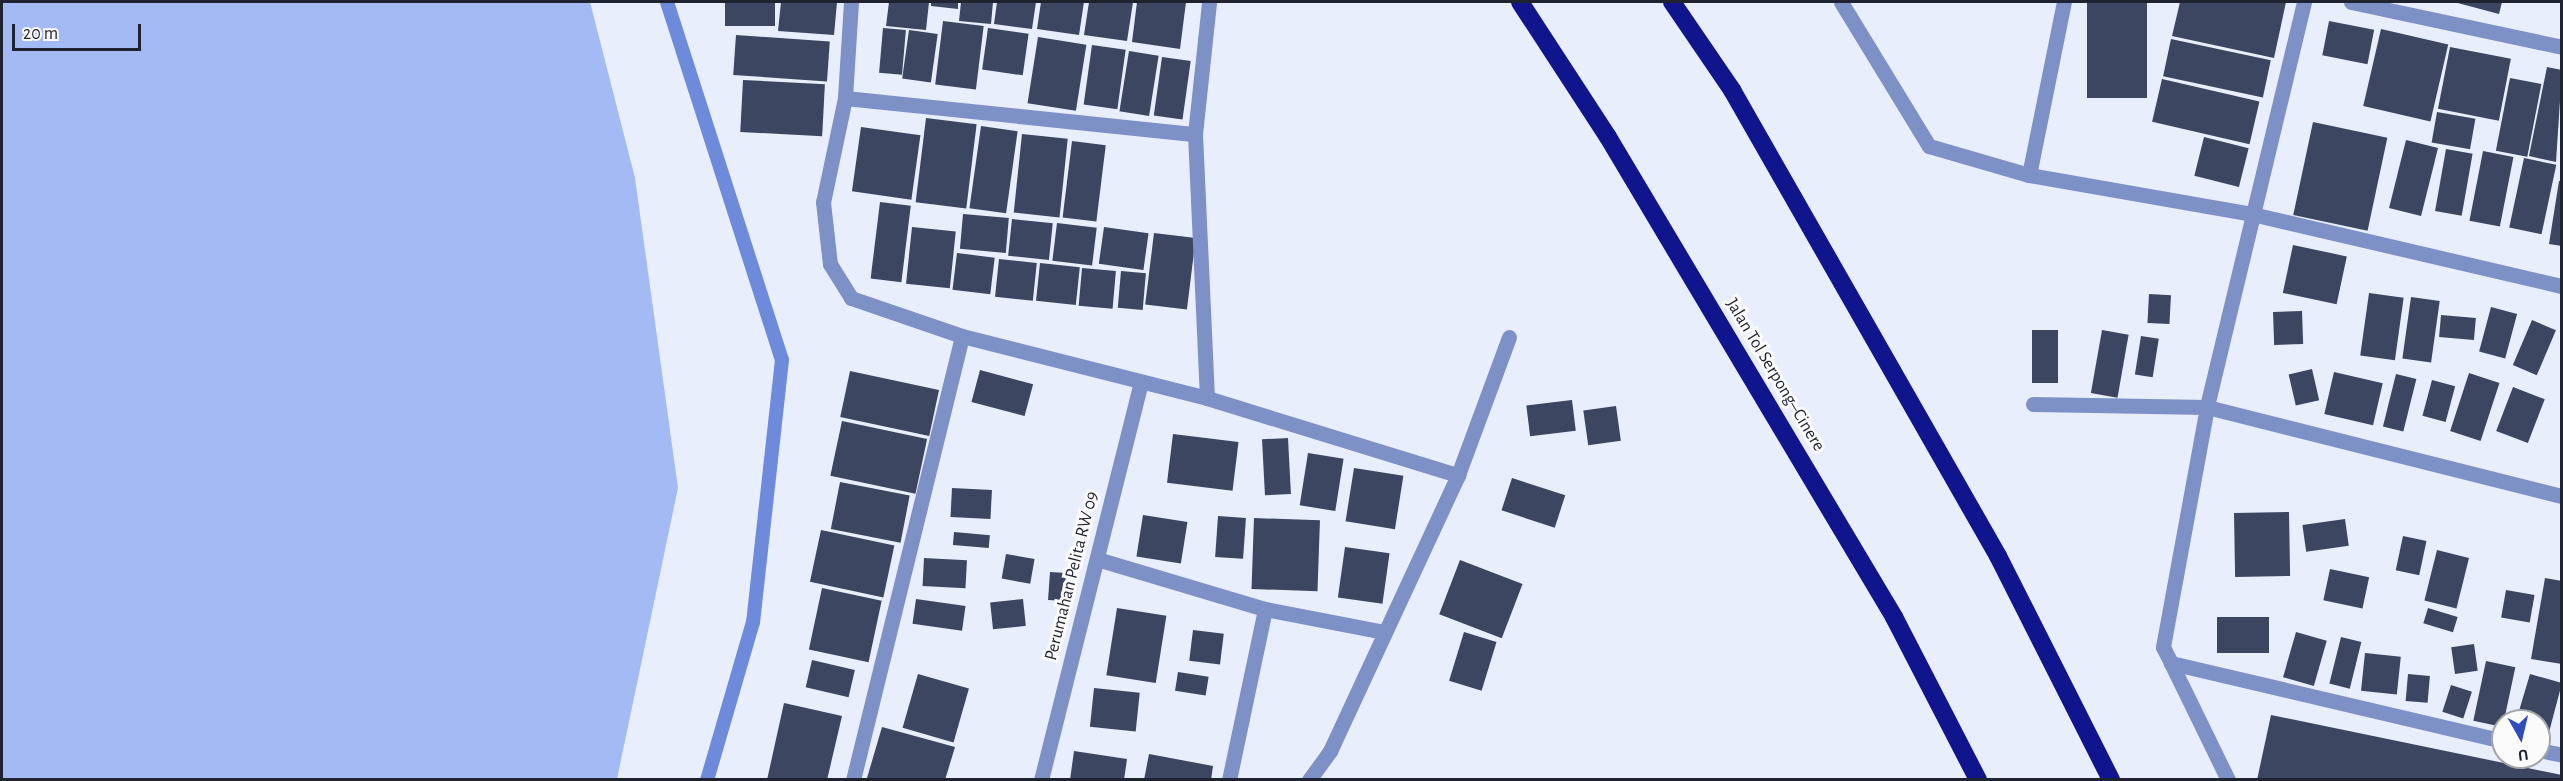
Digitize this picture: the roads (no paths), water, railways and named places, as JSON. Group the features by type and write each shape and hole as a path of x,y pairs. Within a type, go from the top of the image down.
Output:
{"highway":[{"name":"Jalan Tol Serpong–Cinere","path":"1520,2 1608,137 1894,617 1978,780"},
{"path":"1672,2 1732,90 1998,556 2111,780"}],"street":[{"path":"851,2 845,98 823,202 830,264 851,298 962,336 1207,398 1458,475"},
{"path":"1207,398 1195,134 1209,2"},
{"path":"1841,2 1929,146 2029,175 2252,214 2562,286"},
{"path":"2029,175 2064,2"},
{"path":"2228,780 2163,646 2206,407 2304,2"},
{"path":"2350,2 2562,47"},
{"path":"845,98 1195,134"},
{"path":"852,780 962,336"},
{"path":"1309,780 1330,751 1458,475 1509,337"},
{"name":"Perumahan Pelita RW 09","path":"1041,780 1141,382"},
{"path":"2033,404 2206,407 2562,496"},
{"path":"1097,559 1265,609 1385,632"},
{"path":"1229,780 1265,609"},
{"path":"2171,663 2491,738"}],"waterway":[{"path":"667,2 782,360 753,622 707,780"}]}
